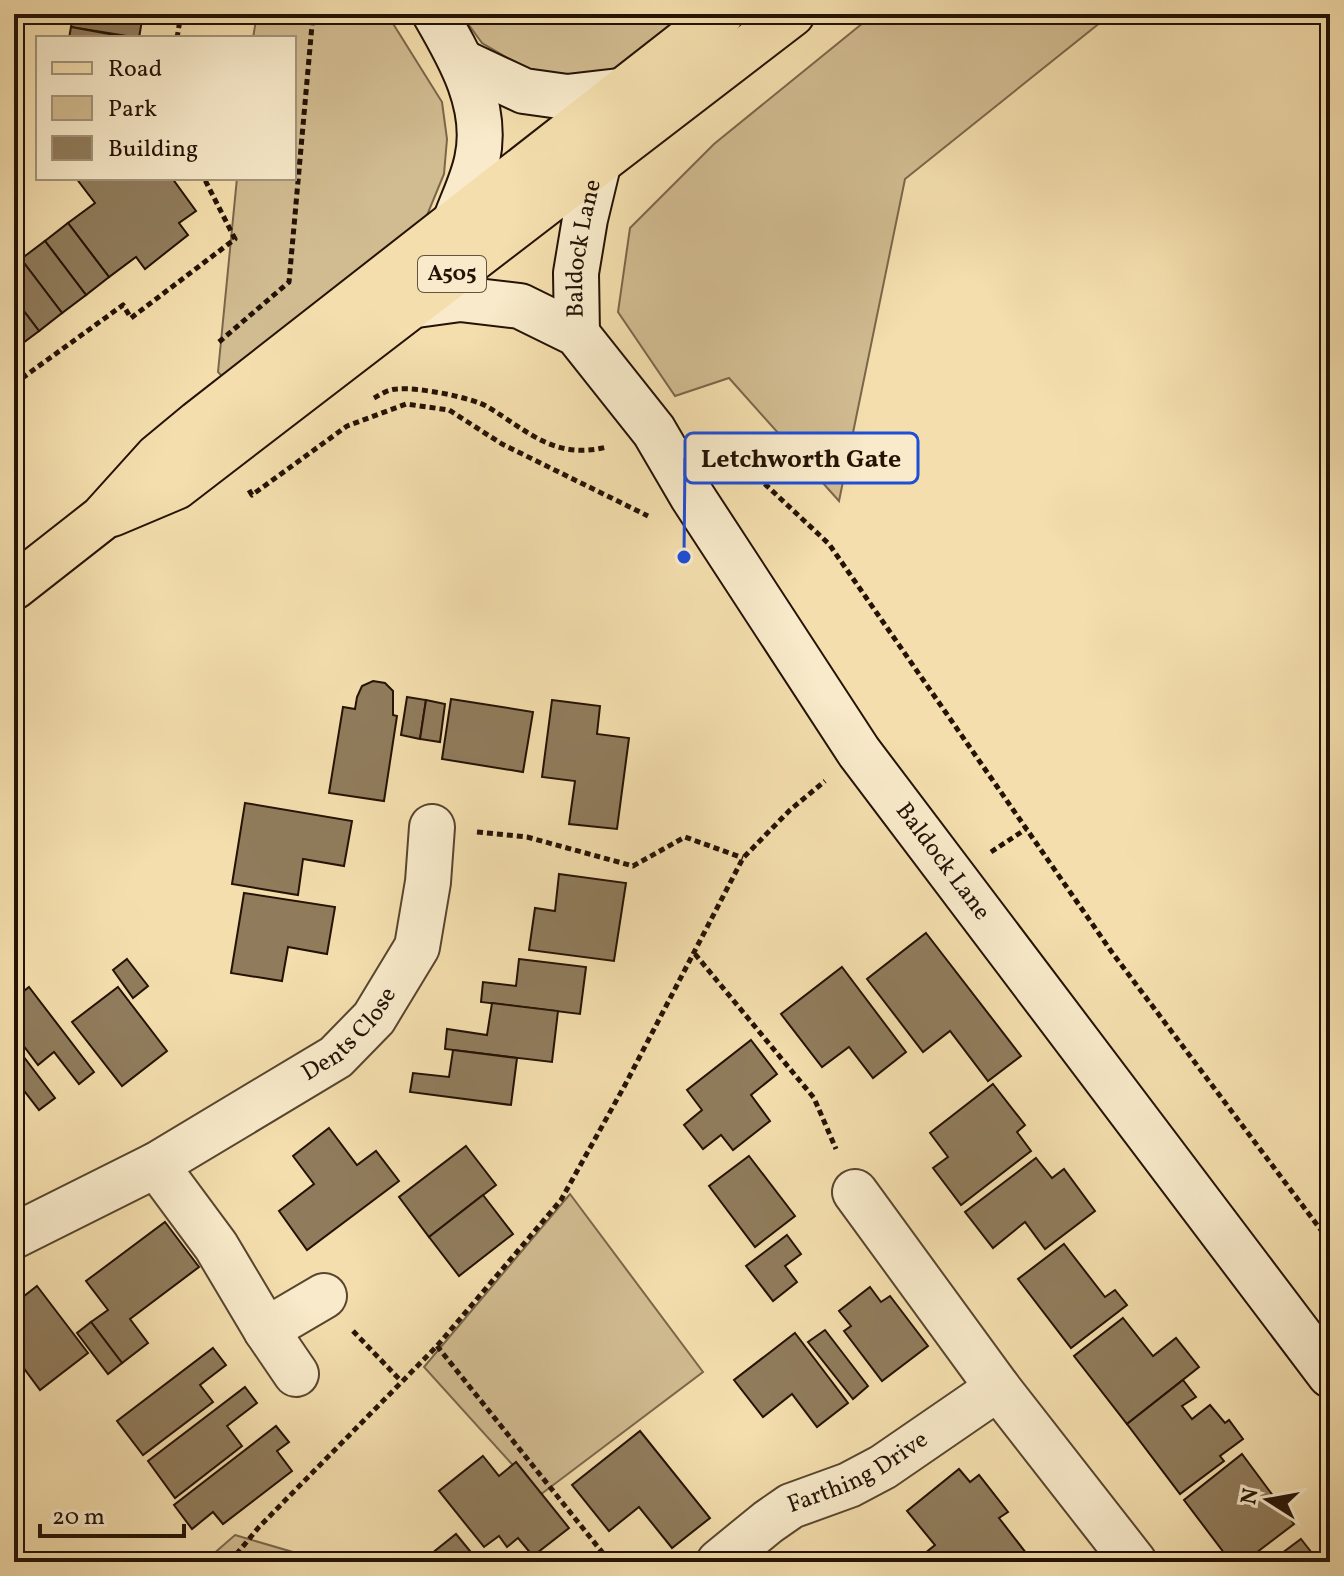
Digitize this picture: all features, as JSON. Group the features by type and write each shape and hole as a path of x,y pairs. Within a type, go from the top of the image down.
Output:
{"main road":[{"name":"A505","path":"14,587 102,518 157,457 456,219 721,14"},
{"name":"A505","path":"102,518 176,487 792,14"}],"street":[{"path":"435,14 464,63 480,119 478,159 456,219"},
{"path":"464,63 524,91 567,97 619,91"},
{"name":"Baldock Lane","path":"577,334 576,273 598,165"},
{"name":"Baldock Lane","path":"409,306 460,299 520,306 577,334 654,431 692,496 859,752 1330,1375"},
{"name":"Dents Close","path":"14,1236 156,1165 336,1057 374,1018 417,947 428,882 432,827"},
{"path":"156,1165 216,1246 296,1374"},
{"path":"855,1192 998,1388 1134,1562"},
{"path":"266,1330 324,1296"},
{"name":"Farthing Drive","path":"719,1562 791,1506 849,1485 883,1467 998,1388"}],"path":[{"path":"177,36 181,14"},
{"path":"211,349 289,282 313,14"},
{"path":"14,384 123,305 131,318 235,239 205,180"},
{"path":"369,400 393,389 422,389 485,404 543,444 587,452 615,445"},
{"path":"252,495 347,426 406,404 449,410 502,444 648,516 660,510"},
{"path":"751,471 829,544 1111,951 1330,1242"},
{"path":"230,1562 259,1527 437,1346 561,1200 695,954 743,858 790,810 859,752"},
{"path":"432,827 527,837 633,866 685,837 743,858"},
{"path":"695,954 814,1098 855,1192"},
{"path":"324,1296 401,1381"},
{"path":"437,1346 610,1562"}],"green space":[{"path":"257,14 387,14 442,102 447,139 444,174 423,225 229,384 218,372 237,180 296,180 296,36 253,36"},
{"path":"461,14 703,14 645,59 598,76 533,73 482,43"},
{"path":"874,14 1111,14 905,179 839,501 729,378 675,396 618,312 630,228 714,144"},
{"path":"570,1194 703,1372 540,1495 424,1367"},
{"path":"235,1535 303,1555 312,1562 204,1562"}],"building":[{"path":"74,14 143,14 139,36 71,27"},
{"path":"71,27 120,36 69,36"},
{"path":"78,180 173,180 196,211 179,223 188,235 145,269 136,257 109,277 68,223 95,203"},
{"path":"68,223 109,277 86,295 45,241"},
{"path":"45,241 86,295 62,313 21,259"},
{"path":"21,259 62,313 39,331 14,298 14,265"},
{"path":"14,298 39,331 15,349 14,347"},
{"path":"373,681 385,683 393,691 393,715 397,716 384,801 329,793 343,707 355,709 362,686"},
{"path":"407,697 426,700 420,739 401,735"},
{"path":"451,699 533,712 523,772 442,759"},
{"path":"426,700 445,704 440,742 420,739"},
{"path":"552,700 600,706 597,734 629,738 617,829 569,824 575,781 542,777"},
{"path":"245,803 352,821 344,866 303,859 298,895 232,884"},
{"path":"559,874 626,883 614,961 529,950 535,908 555,911"},
{"path":"244,893 335,907 327,954 288,947 282,981 231,973"},
{"path":"926,933 1021,1056 988,1081 950,1031 923,1052 867,979"},
{"path":"127,959 148,986 133,998 113,970"},
{"path":"519,959 586,967 580,1014 481,1002 483,982 516,986"},
{"path":"842,967 906,1052 873,1078 849,1047 822,1067 781,1014"},
{"path":"29,987 94,1072 79,1084 54,1052 38,1065 14,1033 14,999"},
{"path":"118,987 167,1051 122,1086 72,1022"},
{"path":"492,1003 558,1011 552,1062 445,1049 447,1029 487,1035"},
{"path":"751,1040 777,1074 751,1095 770,1121 733,1150 721,1135 703,1149 684,1125 702,1110 687,1090"},
{"path":"14,1044 55,1098 39,1110 18,1083 14,1086"},
{"path":"453,1050 517,1058 511,1105 410,1092 413,1073 449,1077"},
{"path":"993,1084 1025,1125 1017,1132 1031,1151 961,1205 933,1168 948,1157 930,1133"},
{"path":"329,1128 357,1165 376,1151 399,1181 307,1250 279,1211 314,1184 293,1156"},
{"path":"466,1146 496,1185 429,1237 399,1197"},
{"path":"749,1156 795,1216 755,1247 709,1186"},
{"path":"1036,1158 1052,1178 1064,1169 1095,1211 1045,1249 1025,1222 993,1248 965,1212"},
{"path":"483,1195 513,1234 459,1276 429,1237"},
{"path":"165,1222 199,1267 130,1319 148,1343 122,1363 91,1322 108,1310 86,1281"},
{"path":"787,1235 801,1254 785,1266 797,1282 773,1301 746,1266"},
{"path":"1064,1244 1105,1297 1115,1290 1127,1305 1071,1348 1018,1279"},
{"path":"37,1286 88,1353 40,1390 14,1355 14,1304"},
{"path":"870,1287 881,1302 890,1296 928,1346 882,1381 844,1331 851,1326 839,1311"},
{"path":"1123,1318 1153,1356 1176,1338 1199,1367 1127,1424 1074,1356"},
{"path":"91,1322 122,1363 108,1374 77,1333"},
{"path":"825,1330 868,1386 853,1399 808,1342"},
{"path":"795,1333 848,1403 817,1427 792,1394 763,1417 734,1380"},
{"path":"213,1348 226,1365 200,1385 213,1402 143,1455 117,1421"},
{"path":"1183,1380 1196,1397 1182,1406 1192,1419 1210,1405 1225,1423 1229,1420 1243,1439 1220,1456 1224,1461 1180,1494 1127,1424"},
{"path":"245,1387 257,1403 227,1426 242,1446 175,1498 148,1461"},
{"path":"276,1426 289,1442 277,1451 292,1471 223,1524 213,1512 192,1529 174,1505"},
{"path":"640,1431 710,1518 672,1548 639,1507 609,1531 572,1485"},
{"path":"1242,1454 1294,1524 1244,1562 1231,1562 1184,1500"},
{"path":"483,1456 499,1476 516,1462 569,1528 533,1556 518,1538 507,1547 499,1536 484,1547 439,1491"},
{"path":"959,1469 970,1482 979,1475 1008,1512 999,1518 1033,1562 914,1562 935,1545 907,1511"},
{"path":"456,1534 479,1562 421,1562"},
{"path":"1301,1539 1319,1562 1270,1562"}],"place":[{"name":"Letchworth Gate","path":"684,557"}]}
